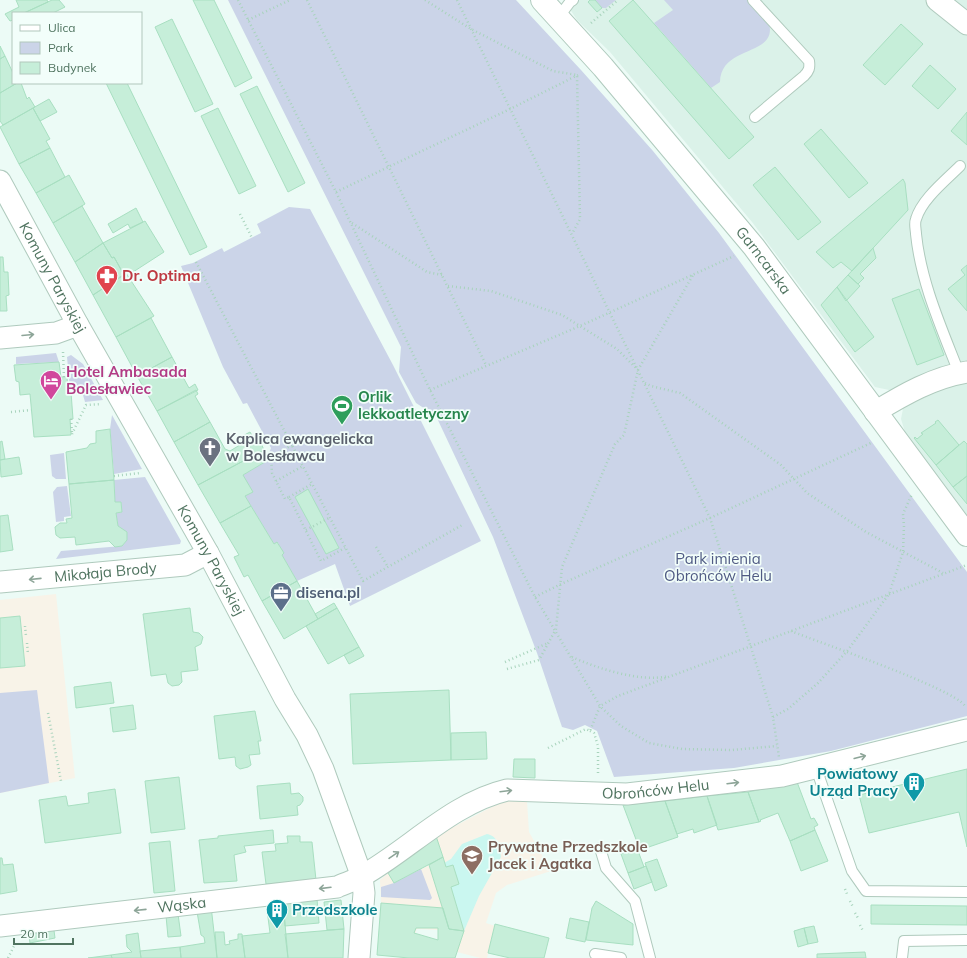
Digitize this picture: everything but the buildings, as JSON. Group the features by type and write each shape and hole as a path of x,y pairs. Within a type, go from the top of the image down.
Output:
{"street":[{"name":"Garncarska","path":"542,0 618,85 750,241 967,535"},
{"path":"937,0 967,24"},
{"name":"Komuny Paryskiej","path":"0,181 78,325 208,553 323,769 362,877 364,893 359,958"},
{"path":"0,338 56,333 78,325"},
{"path":"875,412 910,392 963,373"},
{"name":"Mikołaja Brody","path":"0,582 185,565 208,553"},
{"name":"Obrońców Helu","path":"362,877 465,807 493,794 507,790 627,794 782,776 967,730"},
{"name":"Wąska","path":"0,926 337,887 362,877"}],"lane":[{"path":"558,18 573,0"},
{"path":"753,0 809,61 810,66 809,71 804,76 755,117"},
{"path":"960,166 923,205 915,221 922,270 932,305 963,373"},
{"path":"816,768 852,871 866,891 967,892"},
{"path":"600,848 606,868 635,901 650,958"},
{"path":"902,958 904,941 967,940"},
{"path":"595,954 621,958"}],"path":[{"path":"238,0 351,222 430,390 536,596 600,706 621,726 649,743 682,749 732,750 778,746"},
{"path":"248,20 290,0"},
{"path":"307,0 486,365"},
{"path":"424,0 471,29 553,71 577,75"},
{"path":"456,0 710,518 749,646 773,718 779,758"},
{"path":"590,24 618,0"},
{"path":"336,192 510,109 577,75 581,70"},
{"path":"572,235 580,219 577,75"},
{"path":"240,214 252,238"},
{"path":"351,222 426,272 443,275"},
{"path":"430,390 610,313 738,254"},
{"path":"196,262 363,581 464,524"},
{"path":"507,670 539,660 556,629 562,567 615,444 624,435 638,370 693,275"},
{"path":"448,286 491,291 562,315 617,349 638,370"},
{"path":"62,349 64,377"},
{"path":"644,383 680,393 781,465 807,493 866,532 944,573"},
{"path":"71,419 72,434 86,405 105,404"},
{"path":"11,412 31,410"},
{"path":"536,596 710,518 876,441"},
{"path":"292,446 271,457 272,473 276,481 286,499 312,484"},
{"path":"276,481 303,466"},
{"path":"114,476 146,473"},
{"path":"773,718 788,709 818,683 845,652 889,594 903,552 903,514 914,492"},
{"path":"289,497 321,561 345,548"},
{"path":"306,530 329,518"},
{"path":"376,547 388,567"},
{"path":"590,732 600,706 618,696 967,565"},
{"path":"25,626 26,636"},
{"path":"790,631 914,678 953,696 963,702 965,706"},
{"path":"27,643 28,654"},
{"path":"505,662 548,643"},
{"path":"572,657 607,670 637,676 664,677 682,672"},
{"path":"48,713 61,781"},
{"path":"548,748 586,729 594,733 598,746 598,782"},
{"path":"850,901 853,907"},
{"path":"855,913 858,918"},
{"path":"860,925 863,931"}],"shaded area":[{"path":"564,0 967,0 967,515 905,432 901,419 903,409 889,390 875,387 752,222 610,52 577,20"},
{"path":"56,594 75,778 0,793 0,600"},
{"name":"Prywatne Przedszkole Jacek i Agatka","path":"505,800 527,801 529,832 551,871 507,885 496,893 486,923 495,926 487,958 480,958 457,952 464,931 449,929 417,929 405,957 377,955 381,903 380,880 388,873 394,883 443,858 436,836"}],"green space":[{"name":"Park imienia Obrońców Helu","path":"228,0 516,0 653,151 719,233 967,572 967,716 831,751 734,768 614,777 597,731 585,725 573,730 562,727 537,653 493,537 436,416 416,403 399,372 401,347"},
{"path":"595,0 616,0 606,8 602,8"},
{"path":"664,0 748,0 769,23 770,34 758,47 729,62 723,70 720,82 711,88 654,23 673,10"},
{"name":"Orlik lekkoatletyczny","path":"289,207 310,209 393,365 481,541 350,606 335,564 297,581 282,555 283,553 278,543 274,544 245,496 243,475 270,459 268,456 271,448 247,403 243,404 223,367 181,266 193,263 222,248 224,252 261,233 257,224"},
{"path":"56,353 59,362 16,364 16,357"},
{"path":"71,355 83,364 103,400 85,402 81,388 70,389 67,357"},
{"path":"112,415 142,469 114,474 110,429"},
{"path":"64,453 66,479 56,479 52,476 50,455"},
{"path":"145,477 181,541 180,544 56,559 61,551 122,546 127,540 126,532 118,526 116,513 122,512 115,502 114,480"},
{"path":"67,486 71,516 64,517 64,521 56,522 53,492 57,487"},
{"path":"37,690 49,783 0,793 0,693"},
{"path":"421,869 432,898 430,900 381,897 381,887 394,883"}],"sand":[{"path":"487,834 494,837 496,840 501,857 479,896 464,931 451,887 459,884 453,865 446,867 444,863 451,859 462,844"}],"place":[{"name":"Dr. Optima","path":"107,296"},
{"name":"Hotel Ambasada Bolesławiec","path":"51,400"},
{"name":"Orlik lekkoatletyczny","path":"342,426"},
{"name":"Kaplica ewangelicka w Bolesławcu","path":"210,468"},
{"name":"disena.pl","path":"281,612"},
{"name":"Powiatowy Urząd Pracy","path":"914,802"},
{"name":"Prywatne Przedszkole Jacek i Agatka","path":"472,876"},
{"name":"Przedszkole","path":"277,930"}]}
